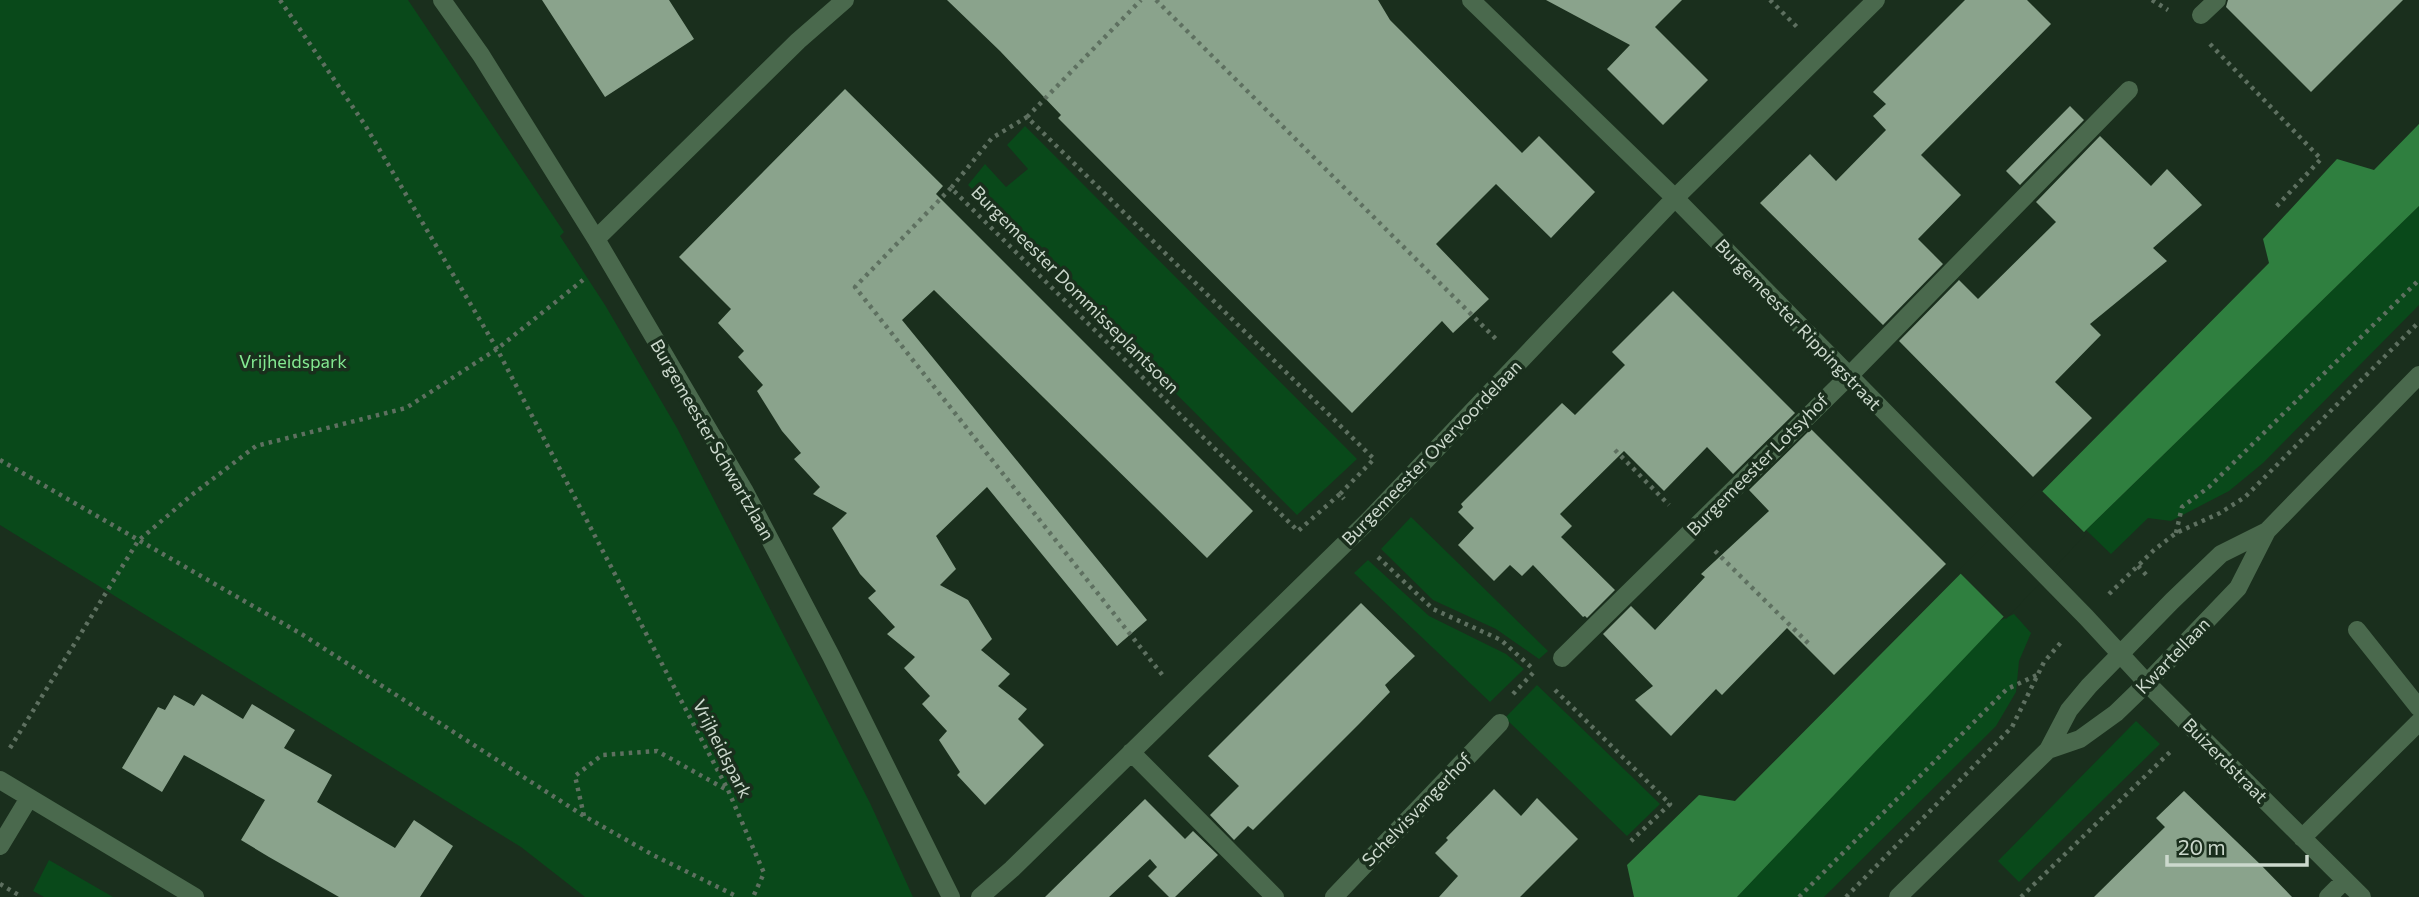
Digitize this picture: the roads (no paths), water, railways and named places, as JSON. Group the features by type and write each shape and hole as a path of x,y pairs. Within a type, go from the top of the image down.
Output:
{"street":[{"name":"Burgemeester Schwartzlaan","path":"442,0 481,55 609,260 744,490 831,656 951,897"},
{"path":"596,240 798,41 845,0"},
{"name":"Burgemeester Rippingstraat","path":"1471,0 1675,198 2121,654"},
{"name":"Burgemeester Overvoordelaan","path":"980,897 1368,521 1675,198 1876,0"},
{"path":"2201,15 2217,0"},
{"name":"Burgemeester Lotsyhof","path":"1562,658 1848,377 2129,90"},
{"name":"Kwartellaan","path":"2048,750 2080,739 2116,713 2147,683 2238,588 2267,531 2419,375"},
{"name":"Kwartellaan","path":"1898,897 2048,750 2069,710 2221,554 2267,531"},
{"path":"2357,631 2419,708"},
{"name":"Buizerdstraat","path":"2121,654 2193,730 2362,897"},
{"path":"2302,838 2419,722"},
{"name":"Schelvisvangerhof","path":"1334,897 1500,723"},
{"path":"1131,752 1275,897"},
{"path":"0,780 195,897"},
{"path":"0,846 29,798"},
{"path":"2328,897 2345,880"}],"park label":[{"name":"Vrijheidspark","path":"293,362"}]}
